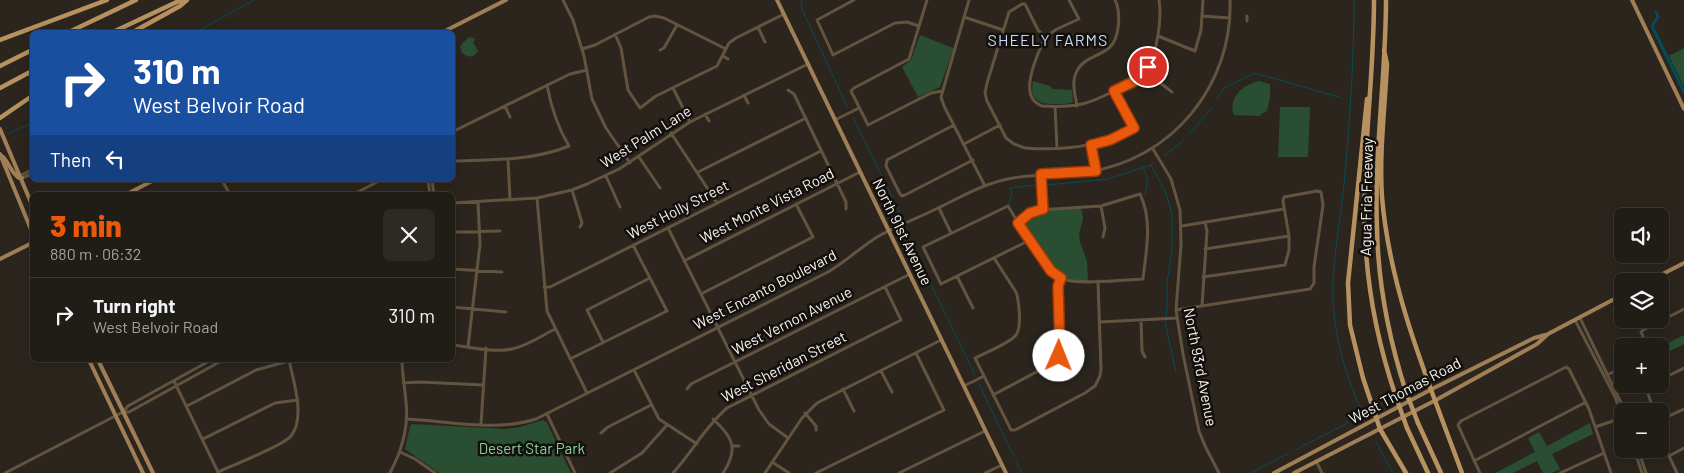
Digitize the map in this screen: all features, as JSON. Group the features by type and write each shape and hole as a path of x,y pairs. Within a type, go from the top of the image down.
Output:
{"highway":[{"path":"0,40 108,0"},
{"path":"73,30 136,0"},
{"path":"117,30 181,0"},
{"path":"137,30 180,6 187,0"},
{"name":"Agua Fria Freeway","path":"1374,0 1365,192 1366,262 1377,331 1396,397 1407,428 1428,473"},
{"name":"Agua Fria Freeway","path":"1386,0 1377,191 1378,252 1386,318 1406,392 1441,473"},
{"path":"1384,50 1387,64 1382,178 1392,266 1402,306 1462,473"},
{"path":"0,66 30,51"},
{"path":"0,88 30,72"},
{"path":"1369,93 1366,104 1348,278 1350,324 1375,419 1406,473"},
{"path":"0,118 30,97"}],"main road":[{"path":"447,30 506,0"},
{"name":"North 91st Avenue","path":"777,0 1006,473"},
{"path":"1632,0 1684,109"},
{"path":"0,129 30,200"},
{"path":"0,154 6,160 15,176 19,178 21,176"},
{"path":"0,154 30,227"},
{"path":"131,192 150,182"},
{"path":"0,259 30,244"},
{"path":"1665,273 1684,263"},
{"name":"West Thomas Road","path":"1274,473 1432,389 1534,338 1548,334 1614,299"},
{"name":"West Thomas Road","path":"1294,473 1436,400 1537,344 1548,334"},
{"path":"90,362 143,473"},
{"path":"99,362 152,473"},
{"path":"1298,461 1298,470"}],"street":[{"path":"564,0 573,20 582,49 590,95 596,110 630,162"},
{"path":"854,0 817,20 833,55 895,23 907,22 920,26"},
{"path":"927,0 909,59 851,91 868,125 932,93 942,91"},
{"path":"969,0 942,91 942,102 985,186"},
{"path":"1069,0 1078,18 1045,37 1030,80 1029,91 1032,99 1038,105 1055,107 1076,106 1094,102 1137,80 1146,72 1158,36 1161,18 1159,0"},
{"path":"1076,106 1073,86 1078,69 1084,62 1110,46 1114,40 1120,16 1115,0"},
{"path":"1158,36 1195,51 1201,30 1203,0"},
{"name":"West Encanto Boulevard","path":"406,419 481,424 514,424 547,414 832,270 871,241 889,231 985,186 1007,178 1096,171 1120,164 1152,149 1176,130 1196,110 1216,77 1224,53 1230,18 1230,0"},
{"path":"1045,37 1038,30 1025,4 1010,12 987,83 986,93 987,101 1006,138 1018,147 1030,148 1091,145 1110,140 1137,123"},
{"path":"615,34 621,48 628,90 640,108 656,96 717,66 730,43 736,38 784,14"},
{"path":"582,49 595,45 649,17 660,16 726,49"},
{"path":"1202,16 1230,18"},
{"path":"964,18 1003,30"},
{"path":"660,50 664,48 677,25"},
{"path":"758,27 765,42"},
{"path":"723,56 728,59"},
{"name":"West Palm Lane","path":"455,203 537,198 572,190 606,176 690,122 808,64"},
{"path":"455,131 573,72 587,70"},
{"path":"1146,72 1172,92"},
{"path":"455,161 539,156 569,146 560,131 547,85"},
{"path":"673,88 690,122"},
{"path":"788,90 794,94 806,118 846,202 846,209"},
{"path":"1114,91 1133,127"},
{"path":"744,95 748,103"},
{"path":"505,106 510,117"},
{"path":"1055,107 1057,148"},
{"path":"835,120 859,108"},
{"name":"West Palm Lane","path":"705,114 709,121"},
{"path":"698,172 806,118"},
{"path":"954,125 887,160 885,163 902,196 973,160"},
{"path":"964,144 1000,125"},
{"path":"671,133 698,172 716,203"},
{"path":"1091,145 1096,171"},
{"name":"North 93rd Avenue","path":"1152,149 1175,189 1180,210 1182,226 1177,318 1196,418 1205,446 1219,473"},
{"name":"West Holly Street","path":"544,287 550,287 821,151"},
{"path":"638,157 660,188"},
{"path":"508,159 510,200"},
{"name":"West Monte Vista Road","path":"684,261 860,172"},
{"path":"21,176 30,173"},
{"path":"1041,174 1043,209"},
{"path":"606,176 620,207"},
{"path":"358,192 378,182"},
{"path":"572,190 582,224 580,227"},
{"path":"1176,310 1313,287 1323,204 1321,192 1317,191 1284,197 1284,209 1289,236 1289,250 1285,265 1203,278"},
{"path":"1018,223 1030,213 1043,209 1101,206 1140,194 1144,203 1148,225 1143,280 1075,282 1061,278 1051,271 1030,240 1018,223 1008,206 923,247 941,284 1030,240"},
{"path":"537,198 547,311 587,393"},
{"path":"468,347 480,244 478,202"},
{"path":"701,294 813,237 796,204"},
{"path":"1101,206 1105,228 1103,237"},
{"path":"939,208 951,233"},
{"path":"1182,226 1284,209"},
{"path":"1202,306 1207,232 1205,222"},
{"path":"668,228 734,362 765,420 788,438"},
{"path":"456,232 500,231"},
{"path":"1205,249 1289,236"},
{"path":"570,359 667,311 633,245"},
{"path":"994,258 1016,292 1019,326 1016,335 975,358 1011,430 1015,430 1095,386 1100,376 1102,365 1098,281"},
{"path":"455,268 502,272"},
{"name":"West Vernon Avenue","path":"687,389 691,384 910,274"},
{"path":"957,276 973,308"},
{"path":"603,342 586,310 650,278"},
{"path":"993,395 1057,361 1060,349 1058,286 1061,278"},
{"name":"West Sheridan Street","path":"672,473 697,444 714,419 727,408 901,320 884,287"},
{"path":"455,307 506,312"},
{"path":"1643,338 1641,332 1684,310"},
{"path":"1100,322 1177,318"},
{"path":"1578,319 1621,403"},
{"path":"1141,320 1142,351 1145,357"},
{"path":"455,345 510,349 555,329"},
{"path":"765,473 806,413 817,403 941,340"},
{"path":"481,424 486,348"},
{"path":"816,473 944,410 916,353"},
{"path":"5,473 116,416 126,408 207,362"},
{"path":"123,412 129,412 219,362"},
{"path":"187,406 256,370 282,362"},
{"path":"174,381 218,472 283,442 292,435 296,421 298,400 289,362"},
{"path":"390,473 400,452 406,419 402,362"},
{"path":"1480,473 1458,425 1461,421 1566,367 1586,402 1611,473"},
{"path":"1669,375 1684,368"},
{"path":"634,370 659,419 697,444"},
{"path":"881,371 892,392"},
{"path":"1606,376 1614,372"},
{"path":"964,386 984,376"},
{"path":"1606,376 1617,403"},
{"path":"403,383 423,382 483,386"},
{"path":"843,390 854,411"},
{"path":"203,439 270,405 298,400"},
{"path":"1474,461 1586,402"},
{"path":"602,433 608,427 651,405"},
{"path":"1669,416 1684,409"},
{"path":"806,413 816,426 816,430"},
{"path":"547,414 575,473"},
{"path":"714,419 730,437 732,446 731,459 723,473"},
{"path":"1596,427 1614,420"},
{"path":"610,473 642,453 667,425"},
{"path":"899,473 985,431"},
{"path":"732,446 739,446"},
{"path":"1677,473 1669,456 1684,448"},
{"path":"400,452 428,467 435,473"},
{"path":"1560,473 1604,453"},
{"path":"1637,458 1642,473"},
{"path":"1641,458 1646,473"},
{"path":"1316,461 1322,473"},
{"path":"772,462 789,473"},
{"path":"985,473 1002,465"}],"green space":[{"path":"920,35 953,48 953,50 940,87 918,97 902,67 911,60"},
{"path":"469,37 474,38 473,42 478,51 475,55 466,56 462,53 460,46"},
{"path":"1684,48 1684,87 1669,56"},
{"path":"1033,81 1050,86 1053,89 1072,90 1073,102 1057,104 1037,100 1033,93"},
{"path":"1259,81 1270,84 1270,98 1267,111 1260,116 1234,115 1233,103 1238,93 1248,85"},
{"path":"1280,107 1310,107 1308,157 1278,157"},
{"path":"1081,207 1083,219 1079,234 1087,261 1088,281 1066,280 1051,271 1018,223 1033,211"},
{"path":"1684,335 1684,344 1669,352 1669,342"},
{"name":"Desert Star Park","path":"543,420 547,423 571,473 439,473 405,449 412,424 506,429"},
{"path":"1590,423 1593,434 1552,454 1560,469 1552,473 1543,473 1537,461 1513,473 1495,473 1535,452 1528,438 1539,432 1547,446"}],"waterway":[{"path":"200,30 254,0"},
{"path":"802,0 801,7 848,108"},
{"path":"1354,0 1349,130 1334,267 1333,298 1340,350 1350,384 1364,416"},
{"path":"1656,12 1658,17 1653,24 1653,28 1684,92"},
{"path":"1217,100 1224,88 1255,73 1342,98"},
{"path":"1189,135 1212,107"},
{"path":"853,117 903,219"},
{"path":"10,133 30,124"},
{"path":"1164,156 1183,141"},
{"path":"1048,185 1108,179 1151,165 1154,162"},
{"path":"1151,165 1166,193 1172,214 1172,249 1167,283 1165,322 1176,372"},
{"path":"1143,167 1148,180 1145,195"},
{"path":"1009,205 1012,193 1010,188 1036,185"},
{"path":"906,233 975,375"},
{"path":"979,384 1013,455"},
{"path":"1295,450 1346,424 1348,421"},
{"path":"1376,442 1393,473"},
{"path":"1251,473 1287,454"},
{"path":"1016,462 1022,473"}],"district":[{"name":"SHEELY FARMS","path":"1048,40"}],"route":[{"path":"1059,356 1058,286 1061,278 1051,271 1018,223 1033,211 1043,209 1041,174 1096,171 1091,145 1110,140 1134,128 1114,91 1137,80 1146,72 1148,67"}]}
